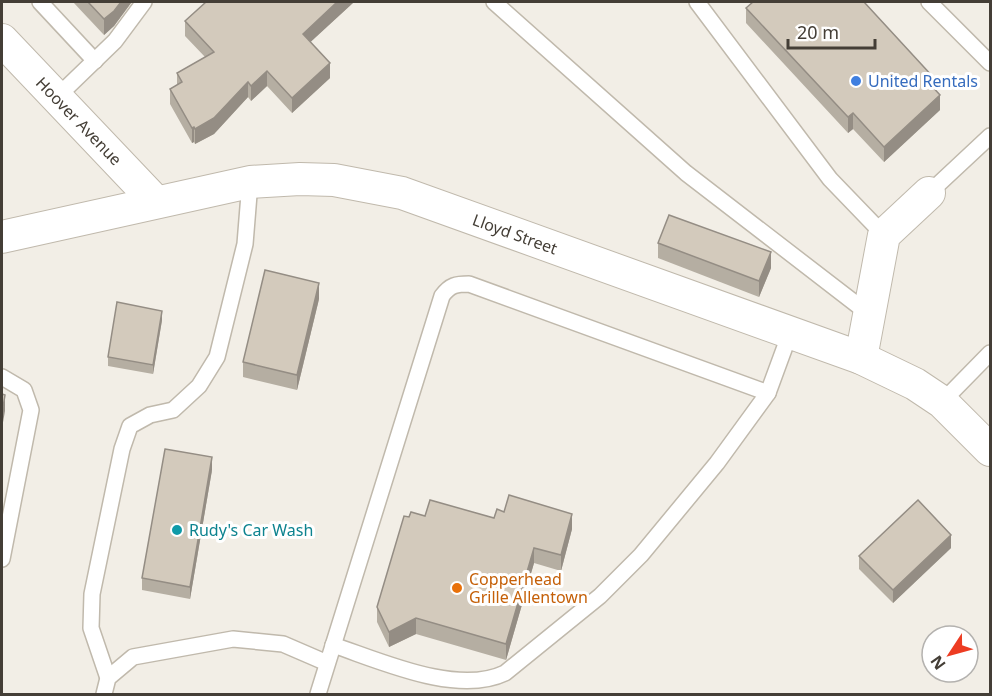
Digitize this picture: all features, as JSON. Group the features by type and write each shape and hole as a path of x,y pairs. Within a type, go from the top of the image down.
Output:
{"street":[{"name":"Hoover Avenue","path":"2,40 156,202"},
{"name":"Lloyd Street","path":"2,237 250,182 300,179 334,180 402,193 861,358 915,384 942,402 990,450"},
{"path":"861,358 884,235 929,193"}],"lane":[{"path":"40,2 95,61"},
{"path":"57,97 115,41 144,2"},
{"path":"494,2 686,173 869,314"},
{"path":"697,2 830,179 884,235"},
{"path":"929,2 990,63"},
{"path":"929,193 990,136"},
{"path":"104,694 108,678 91,628 92,594 122,449 130,426 150,415 173,410 199,386 216,357 245,244 250,182"},
{"path":"318,694 442,296 449,288 457,284 469,284 768,393"},
{"path":"333,645 439,680 491,680 505,673 600,596 640,555 717,463 768,393 790,333"},
{"path":"942,402 990,352"},
{"path":"2,377 6,377 24,390 31,410 2,559"},
{"path":"108,678 133,657 233,639 283,644 327,663"}],"building":[{"path":"88,2 121,2 104,19"},
{"path":"206,2 337,2 303,34 330,63 292,98 267,71 251,86 248,82 214,118 195,129 192,128 170,89 182,82 177,73 214,52 185,21"},
{"name":"United Rentals","path":"753,2 864,2 934,78 929,83 940,95 884,147 853,113 848,117 746,8"},
{"path":"669,215 771,252 759,281 658,243"},
{"path":"265,270 319,283 297,375 243,362"},
{"path":"117,302 162,311 153,365 108,357"},
{"path":"2,394 5,395 2,413"},
{"name":"Rudy's Car Wash","path":"165,449 212,457 190,587 142,578"},
{"name":"Copperhead Grille Allentown","path":"509,495 572,514 561,555 534,548 506,644 416,618 389,632 377,607 404,516 409,517 411,512 425,516 430,500 494,518 497,509 504,512"},
{"path":"918,500 951,535 893,590 859,556"}],"place":[{"name":"United Rentals","path":"856,81"},
{"name":"Rudy's Car Wash","path":"177,530"},
{"name":"Copperhead Grille Allentown","path":"457,588"}]}
